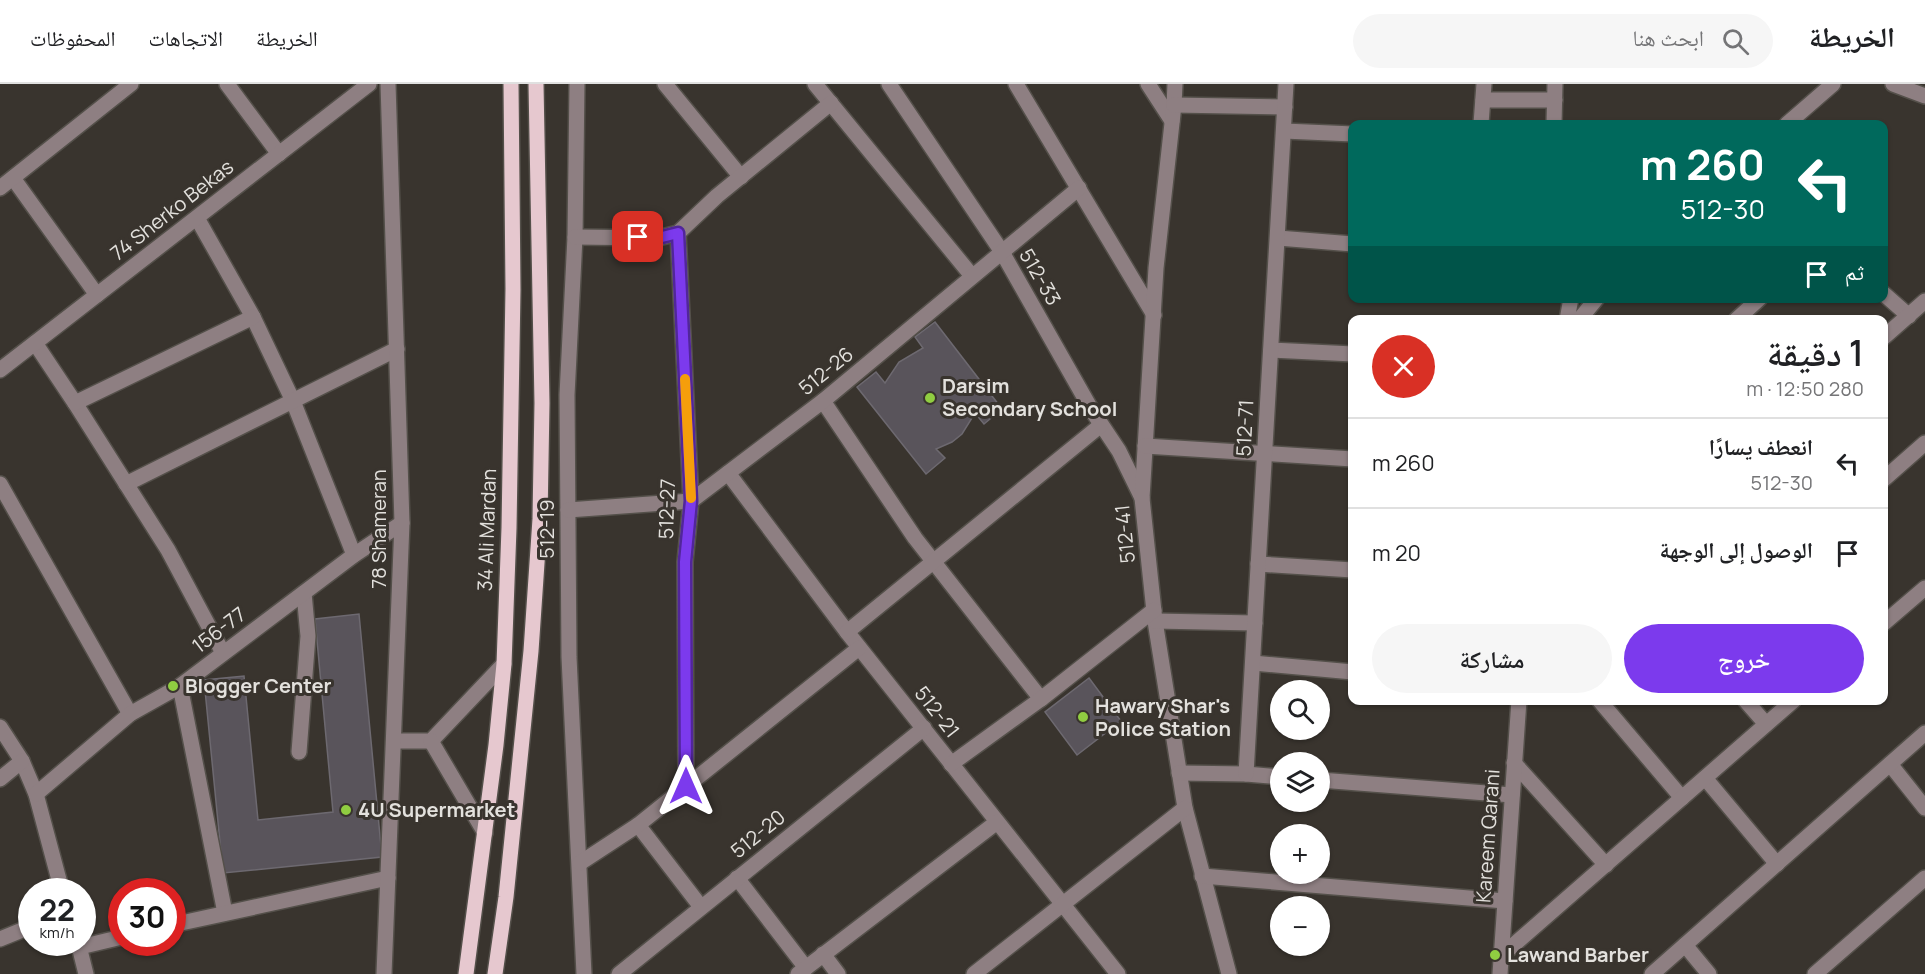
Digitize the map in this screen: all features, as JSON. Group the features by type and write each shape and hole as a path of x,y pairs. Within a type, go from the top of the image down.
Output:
{"main road":[{"name":"34 Ali Mardan","path":"466,974 504,664 513,289 511,84"},
{"path":"495,974 508,874 531,651 540,519 542,404 536,84"}],"street":[{"path":"0,188 131,84"},
{"path":"227,84 279,154"},
{"name":"74 Sherko Bekas","path":"0,370 368,84"},
{"name":"78 Shameran","path":"384,974 402,523 388,84"},
{"name":"512-19","path":"577,84 575,237 567,395 569,657 584,974"},
{"path":"665,84 741,177"},
{"path":"815,84 972,276"},
{"name":"512-33","path":"889,84 1002,252 1101,425 1119,451 1142,498"},
{"path":"1016,84 1154,315"},
{"path":"1148,84 1172,121"},
{"name":"512-41","path":"1175,84 1156,268 1142,498 1154,616 1185,808 1229,974"},
{"name":"512-71","path":"1246,774 1286,84"},
{"path":"1554,120 1555,84"},
{"path":"1792,120 1833,84"},
{"path":"1893,84 1925,96"},
{"path":"1481,120 1483,92 1555,100"},
{"path":"575,237 658,238 678,233 717,196 831,104"},
{"path":"1174,105 1285,107"},
{"path":"1284,130 1348,134"},
{"path":"13,178 97,295"},
{"name":"512-26","path":"691,501 823,401 1079,188"},
{"path":"197,218 253,317 293,401 354,555"},
{"name":"512-27","path":"678,233 691,501 685,562 686,786"},
{"path":"1278,238 1348,244"},
{"path":"1888,298 1909,316"},
{"path":"1888,334 1925,301"},
{"path":"1583,315 1593,303"},
{"path":"1741,315 1755,303"},
{"path":"75,403 253,317"},
{"path":"35,343 168,550 223,653"},
{"path":"126,484 397,350"},
{"path":"1271,350 1348,354"},
{"path":"823,401 915,538 1041,699"},
{"path":"847,632 1101,425"},
{"path":"1888,475 1925,443"},
{"path":"1145,446 1348,459"},
{"name":"512-21","path":"728,473 847,632 1061,906 1118,974"},
{"path":"0,484 130,714"},
{"path":"568,510 691,501"},
{"name":"156-77","path":"36,794 130,714 180,686 354,555 402,523"},
{"path":"1258,564 1348,570"},
{"path":"1888,620 1925,588"},
{"path":"299,752 308,636 304,593"},
{"path":"951,764 1154,616 1255,623"},
{"path":"580,863 638,825 860,648"},
{"path":"1253,663 1348,672"},
{"path":"395,741 431,741 504,664"},
{"path":"180,686 225,913"},
{"name":"Kareem Qarani","path":"1500,974 1519,705"},
{"path":"1603,705 1682,798"},
{"path":"1749,705 1766,724"},
{"path":"1501,956 1788,705"},
{"path":"0,727 22,761 36,794 59,878"},
{"name":"512-20","path":"619,974 924,728"},
{"path":"1652,974 1925,733"},
{"path":"431,741 485,833"},
{"path":"0,779 22,761"},
{"path":"1514,763 1606,865"},
{"path":"1890,765 1925,808"},
{"path":"1179,773 1270,776"},
{"path":"1705,778 1777,864"},
{"path":"1330,781 1512,795"},
{"path":"974,974 1185,808"},
{"path":"737,878 802,971 997,822"},
{"path":"638,825 701,906"},
{"path":"1202,876 1505,901"},
{"path":"186,922 388,878"},
{"path":"1815,974 1925,878"},
{"path":"0,939 18,932"},
{"path":"1685,945 1709,974"},
{"path":"823,954 837,974"},
{"path":"82,956 86,974"}],"building":[{"name":"Darsim Secondary School","path":"935,322 1002,409 984,424 975,413 962,434 952,442 936,449 945,458 926,474 857,387 876,372 885,383 899,362 923,348 915,337"},
{"path":"359,614 382,857 223,873 204,680 244,676 258,820 333,812 315,619"},
{"name":"Hawary Shar's Police Station","path":"1089,678 1121,721 1077,755 1045,712"}],"slow traffic":[{"path":"685,379 691,498"}],"place":[{"name":"Darsim Secondary School","path":"930,398"},
{"name":"Blogger Center","path":"173,686"},
{"name":"Hawary Shar's Police Station","path":"1083,717"},
{"name":"4U Supermarket","path":"346,810"},
{"name":"Lawand Barber","path":"1495,955"}],"route":[{"path":"638,237 658,238 678,233 691,501 685,562 686,786"}]}
